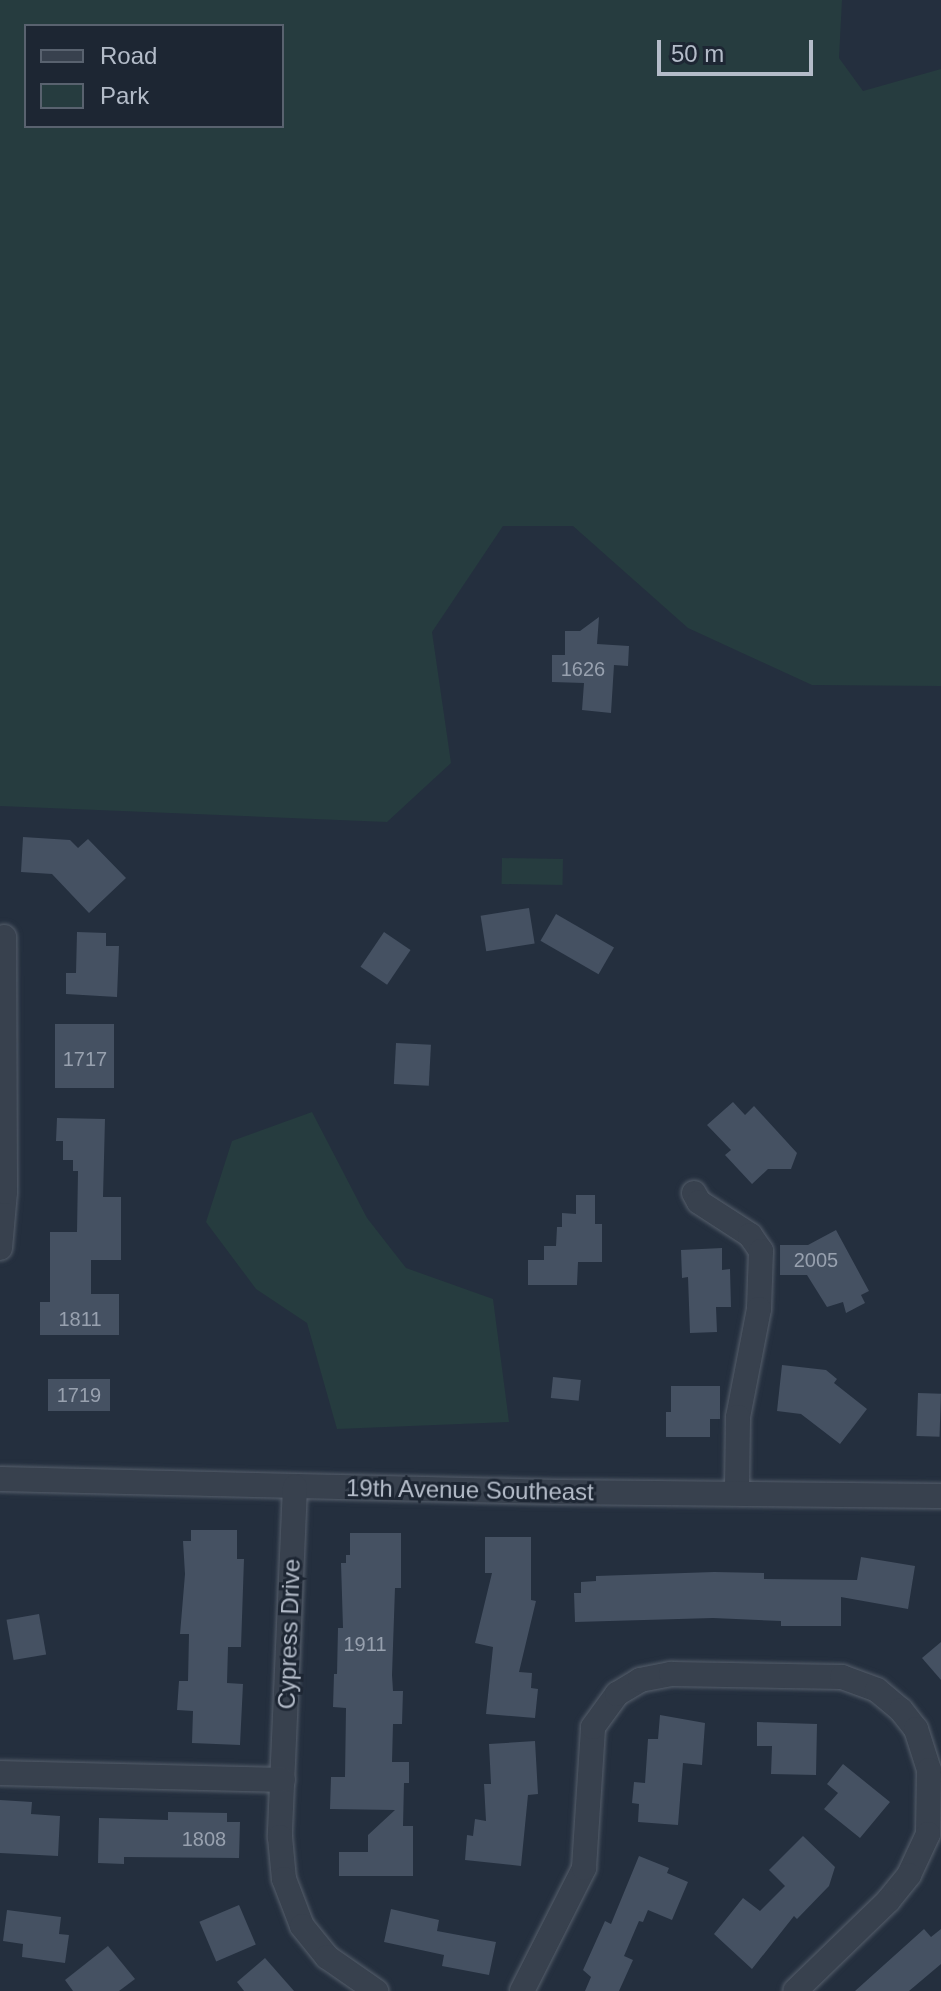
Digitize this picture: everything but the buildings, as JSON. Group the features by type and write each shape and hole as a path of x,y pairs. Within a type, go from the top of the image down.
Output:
{"street":[{"path":"0,1248 4,1223 4,937"},
{"path":"694,1193 699,1202 750,1235 761,1251 759,1309 738,1417 737,1493"},
{"name":"19th Avenue Southeast","path":"0,1479 295,1487 941,1496"},
{"name":"Cypress Drive","path":"295,1487 281,1861 290,1899 302,1926 327,1957 376,1991"},
{"path":"522,1991 584,1868 593,1727 617,1694 640,1680 671,1674 842,1677 877,1690 901,1710 916,1729 929,1770 931,1814 923,1850 888,1901 795,1991"},
{"path":"0,1773 283,1780"}],"green space":[{"path":"0,0 842,0 839,58 863,91 941,69 941,686 812,685 688,628 573,526 503,526 432,632 451,763 387,822 0,806"},
{"path":"502,858 563,859 563,885 502,884"},
{"path":"312,1112 367,1218 406,1268 493,1299 509,1422 337,1429 307,1323 256,1289 206,1222 232,1141"}]}
